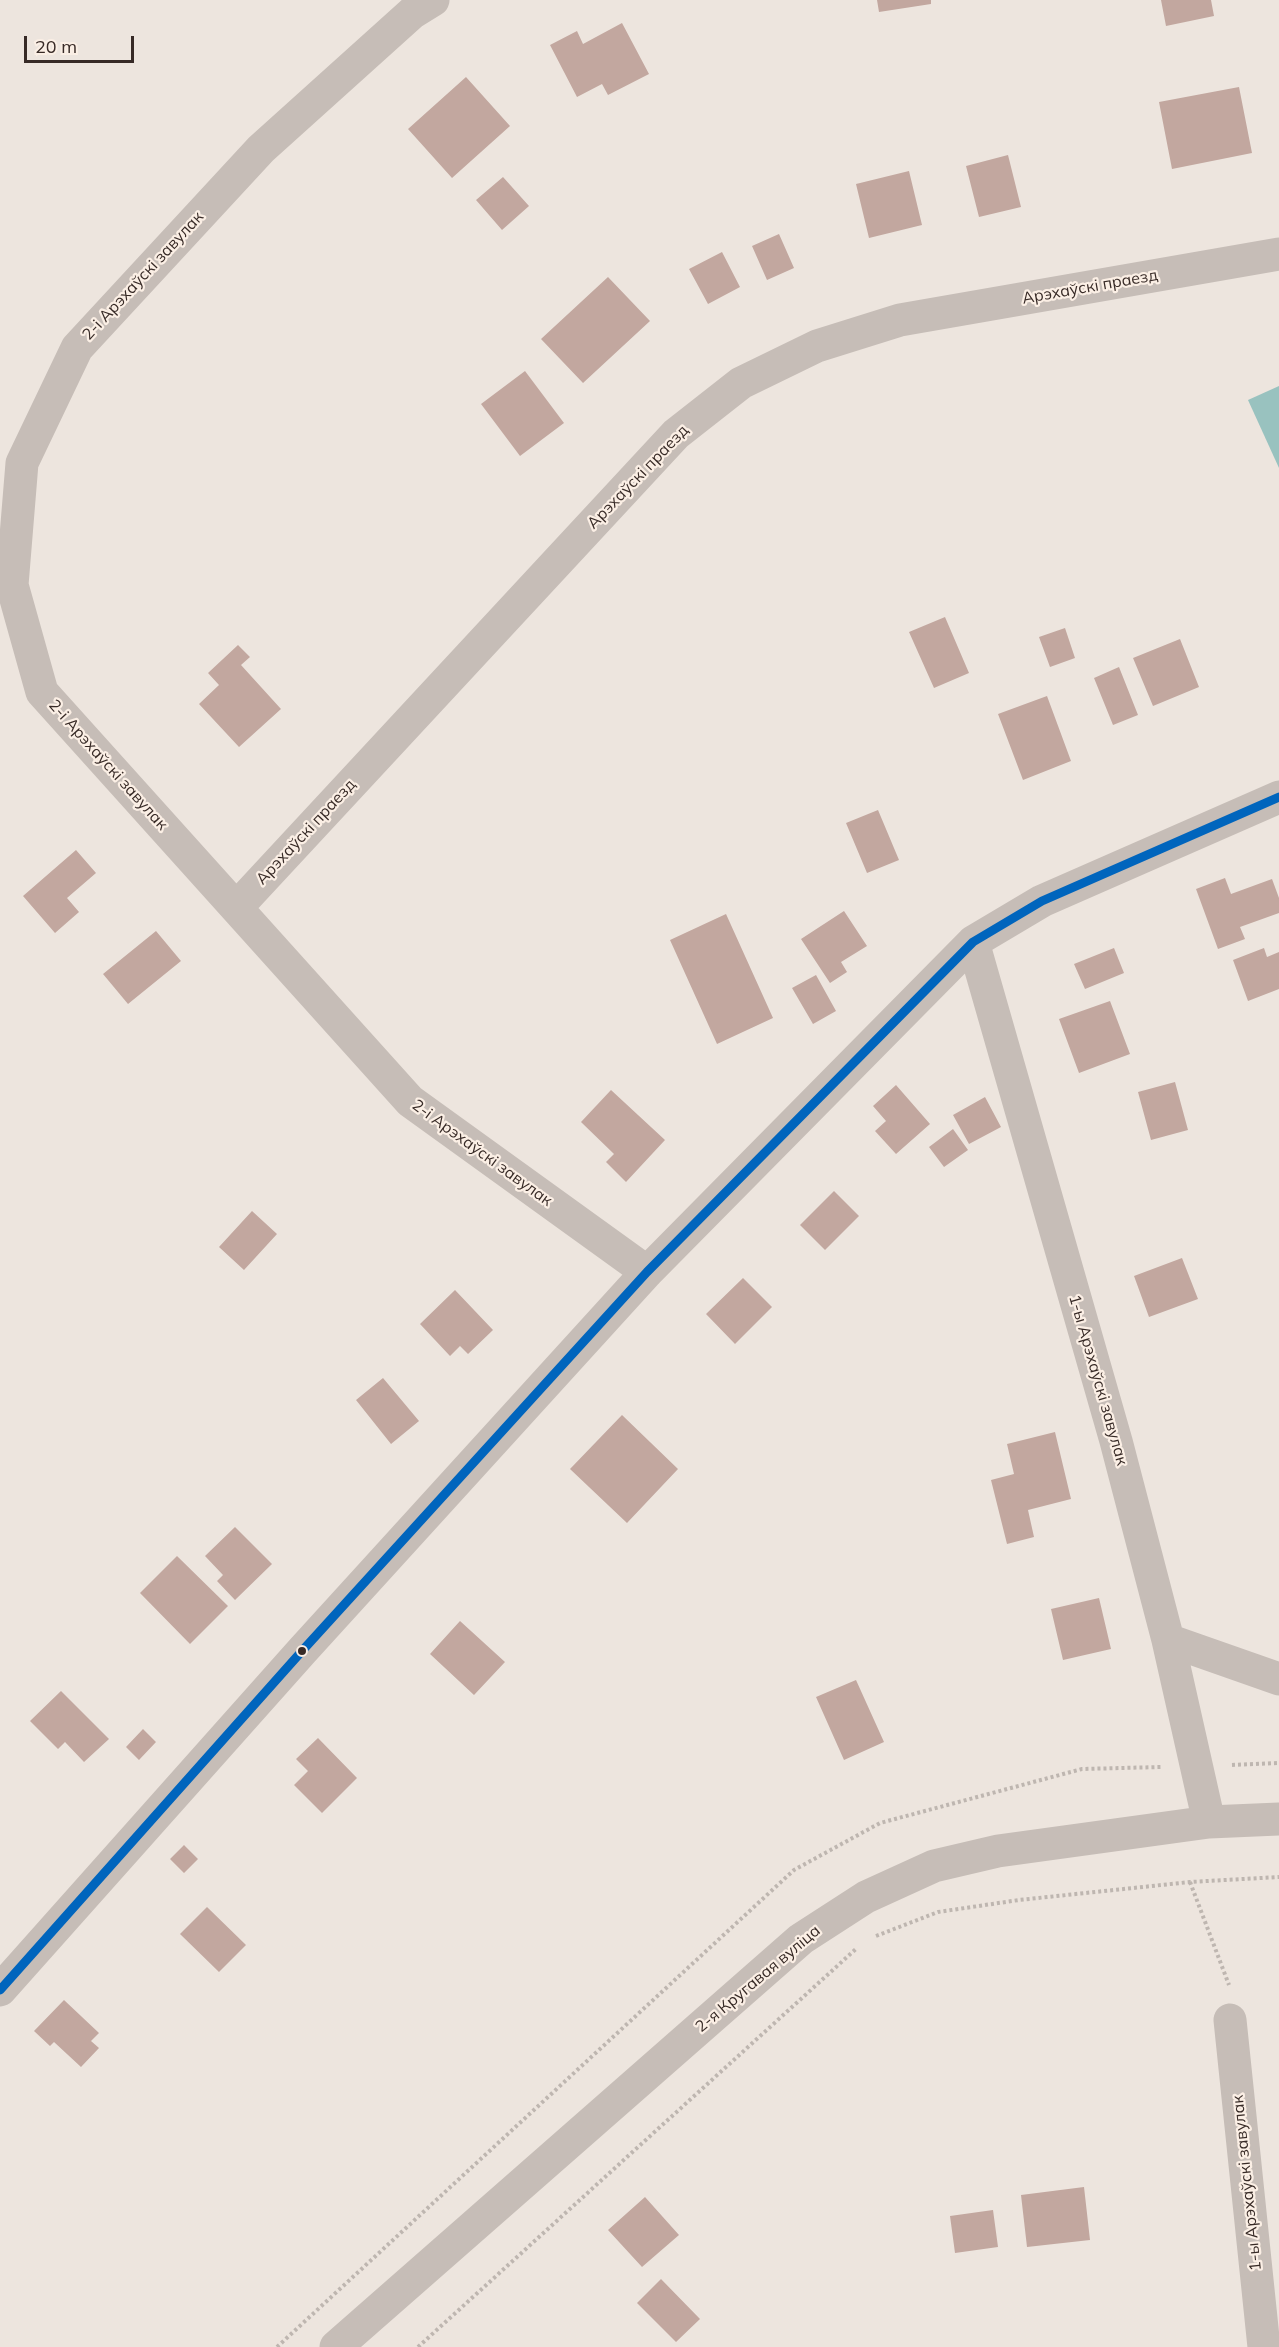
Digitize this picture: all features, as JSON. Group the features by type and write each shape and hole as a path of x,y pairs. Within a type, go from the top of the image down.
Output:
{"street":[{"name":"2-і Арэхаўскі завулак","path":"433,0 412,13 261,149 77,348 22,463 12,585 42,692 410,1101 646,1272"},
{"name":"Арэхаўскі праезд","path":"237,907 676,434 741,383 817,346 900,320 1279,254"},
{"path":"0,1990 318,1633 646,1272 973,942 1042,901 1279,796"},
{"name":"1-ы Арэхаўскі завулак","path":"973,942 1116,1441 1168,1640 1209,1822"},
{"path":"1168,1640 1279,1679"},
{"name":"2-я Кругавая вуліца","path":"336,2347 801,1939 866,1897 934,1866 998,1851 1209,1822 1279,1819"},
{"name":"1-ы Арэхаўскі завулак","path":"1230,2020 1264,2347"}],"path":[{"path":"867,1940 938,1912 1019,1900 1190,1882 1279,1877"},
{"path":"1190,1882 1229,1980 1230,2020"},
{"path":"418,2347 858,1948"}],"water":[{"path":"1279,386 1279,468 1248,400"}],"building":[{"path":"877,0 931,0 931,4 879,12"},
{"path":"1161,0 1211,0 1214,16 1166,26"},
{"path":"622,23 649,74 608,95 602,84 577,97 550,45 577,31 583,44"},
{"path":"466,77 510,126 452,178 408,129"},
{"path":"1239,87 1252,153 1172,169 1159,102"},
{"path":"1008,155 1021,207 979,217 966,166"},
{"path":"909,171 922,225 869,238 856,184"},
{"path":"503,177 529,206 502,230 476,200"},
{"path":"779,234 794,268 767,280 752,246"},
{"path":"722,252 740,287 708,304 689,269"},
{"path":"608,277 650,321 583,383 541,339"},
{"path":"525,371 564,423 520,456 481,404"},
{"path":"945,617 969,673 934,688 909,632"},
{"path":"1065,628 1075,658 1050,667 1039,637"},
{"path":"1180,639 1199,687 1153,706 1133,658"},
{"path":"238,645 250,657 241,665 281,709 239,747 199,704 219,685 208,673"},
{"path":"1119,667 1138,715 1113,725 1094,678"},
{"path":"1047,696 1071,761 1023,780 998,714"},
{"path":"878,810 899,860 867,873 846,823"},
{"path":"76,850 96,873 67,898 79,912 55,933 23,896"},
{"path":"1225,878 1231,894 1272,879 1279,898 1279,913 1240,927 1245,939 1218,949 1196,889"},
{"path":"844,911 867,946 841,962 847,972 830,983 801,939"},
{"path":"726,914 773,1018 717,1044 670,940"},
{"path":"156,931 181,961 128,1004 103,974"},
{"path":"1114,948 1124,973 1085,989 1074,964"},
{"path":"1264,948 1267,957 1279,952 1279,989 1248,1001 1233,960"},
{"path":"816,975 836,1011 813,1024 792,988"},
{"path":"1110,1001 1130,1054 1079,1073 1059,1019"},
{"path":"1175,1082 1188,1130 1151,1140 1138,1092"},
{"path":"896,1085 930,1124 896,1154 875,1131 886,1121 873,1106"},
{"path":"611,1090 665,1140 626,1182 606,1162 614,1154 581,1122"},
{"path":"985,1097 1001,1127 969,1144 953,1115"},
{"path":"953,1129 968,1150 944,1167 929,1147"},
{"path":"834,1191 859,1216 825,1250 800,1225"},
{"path":"252,1211 277,1234 244,1270 219,1247"},
{"path":"1182,1258 1198,1299 1149,1317 1134,1276"},
{"path":"743,1278 772,1307 735,1344 706,1314"},
{"path":"455,1290 493,1330 468,1354 460,1346 450,1356 420,1324"},
{"path":"383,1378 419,1421 391,1444 356,1400"},
{"path":"622,1415 678,1469 627,1523 570,1469"},
{"path":"1055,1432 1071,1499 1028,1510 1034,1537 1007,1544 991,1480 1014,1474 1007,1444"},
{"path":"235,1527 272,1564 235,1600 217,1581 223,1575 205,1556"},
{"path":"177,1556 228,1606 190,1644 140,1593"},
{"path":"1099,1598 1111,1649 1063,1660 1051,1609"},
{"path":"460,1621 505,1662 474,1695 430,1654"},
{"path":"856,1680 884,1742 844,1760 816,1697"},
{"path":"61,1691 109,1739 84,1762 65,1742 58,1749 30,1721"},
{"path":"143,1729 156,1742 139,1760 126,1747"},
{"path":"318,1738 357,1778 322,1813 294,1785 308,1771 296,1759"},
{"path":"184,1845 198,1859 184,1873 170,1859"},
{"path":"207,1907 246,1945 219,1972 180,1934"},
{"path":"64,2000 99,2033 91,2041 99,2048 81,2067 54,2042 50,2046 34,2031"},
{"path":"1084,2187 1090,2240 1027,2247 1021,2195"},
{"path":"645,2197 679,2235 642,2267 608,2230"},
{"path":"993,2210 998,2247 955,2253 950,2216"},
{"path":"661,2279 700,2319 676,2342 637,2303"}],"transit line":[{"path":"0,1990 302,1651 647,1272 973,942 1042,901 1279,797"}]}
